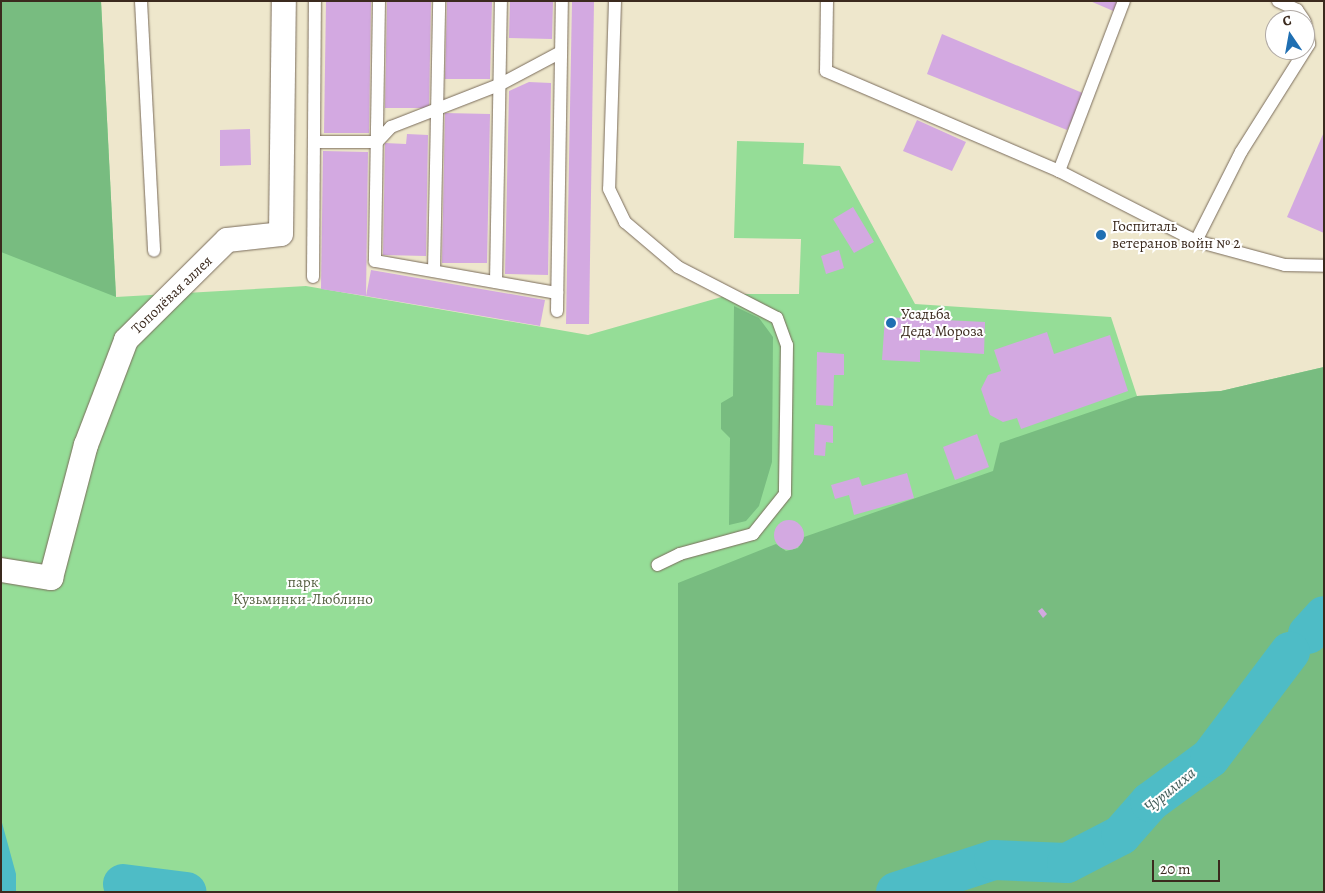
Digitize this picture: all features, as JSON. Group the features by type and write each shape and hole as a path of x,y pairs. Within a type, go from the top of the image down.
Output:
{"street":[{"name":"Тополёвая аллея","path":"1,570 51,578 86,445 126,340 227,240 281,234 284,1"}],"lane":[{"path":"141,1 154,251"},
{"path":"313,277 315,1"},
{"path":"379,1 375,261 557,293"},
{"path":"434,271 439,1"},
{"path":"496,282 501,1"},
{"path":"557,311 562,1"},
{"path":"615,1 609,188 625,222 678,266 777,318 787,345 785,494 753,534 680,554 657,565"},
{"path":"827,1 826,71 1058,171 1196,241 1285,264 1324,266"},
{"path":"1058,171 1124,1"},
{"path":"1278,1 1297,10"},
{"path":"314,142 377,142 390,127 437,112 499,85 561,52"},
{"path":"1196,241 1241,152 1299,60"}],"green space":[{"name":"парк Кузьминки-Люблино","path":"1,1 101,1 116,297 306,286 588,335 732,294 799,294 801,239 734,238 737,141 804,143 803,164 840,166 915,304 1111,317 1137,396 1221,391 1324,367 1324,892 1,892"},
{"path":"1,1 101,1 116,297 1,252"},
{"path":"734,306 759,318 773,337 772,462 759,506 746,521 729,525 730,438 721,429 721,403 733,396"},
{"path":"1324,367 1324,892 678,892 678,583 776,544 786,551 798,548 804,537 993,471 1000,443 1137,396 1221,391"}],"water":[{"path":"1,819 16,874 16,892 1,892"}],"building":[{"path":"326,1 371,1 369,133 324,133"},
{"path":"387,1 431,1 429,108 385,108"},
{"path":"447,1 492,1 490,79 445,79"},
{"path":"510,1 553,1 552,39 509,38"},
{"path":"572,1 594,1 589,324 566,324"},
{"path":"1090,1 1124,1 1118,13"},
{"path":"942,34 1085,94 1067,130 927,74"},
{"path":"529,82 551,83 548,275 505,274 509,91"},
{"path":"445,113 490,114 487,263 442,263"},
{"path":"917,120 966,142 952,171 903,151"},
{"path":"250,129 251,165 220,166 220,130"},
{"path":"1324,132 1324,233 1287,217"},
{"path":"407,134 428,135 426,256 383,255 385,143 406,144"},
{"path":"323,151 368,152 366,296 321,289"},
{"path":"853,207 874,242 854,253 833,219"},
{"path":"839,250 844,268 826,274 821,256"},
{"path":"371,270 545,300 540,326 366,296"},
{"path":"885,317 985,322 984,354 920,350 920,362 882,360"},
{"path":"1047,332 1054,354 1110,335 1128,391 1021,429 1017,418 1003,422 990,415 981,389 988,375 1001,371 994,350"},
{"path":"817,352 844,354 844,375 834,375 833,406 816,405"},
{"path":"815,424 833,426 833,443 826,442 825,456 814,455"},
{"path":"977,434 989,467 955,480 943,447"},
{"path":"907,473 914,498 854,515 849,495 835,499 831,485 859,477 862,486"},
{"path":"789,520 800,524 804,535 800,546 789,550 778,546 774,535 778,524"},
{"path":"1042,608 1047,614 1043,618 1038,611"}],"waterway":[{"name":"Чурилиха","path":"1308,634 1324,616"},
{"name":"Чурилиха","path":"896,892 994,860 1067,863 1121,835 1150,802 1210,758 1290,652"},
{"name":"Чурилиха","path":"123,884 186,892"}],"place":[{"name":"Госпиталь ветеранов войн № 2","path":"1101,235"},
{"name":"Усадьба Деда Мороза","path":"891,323"}]}
